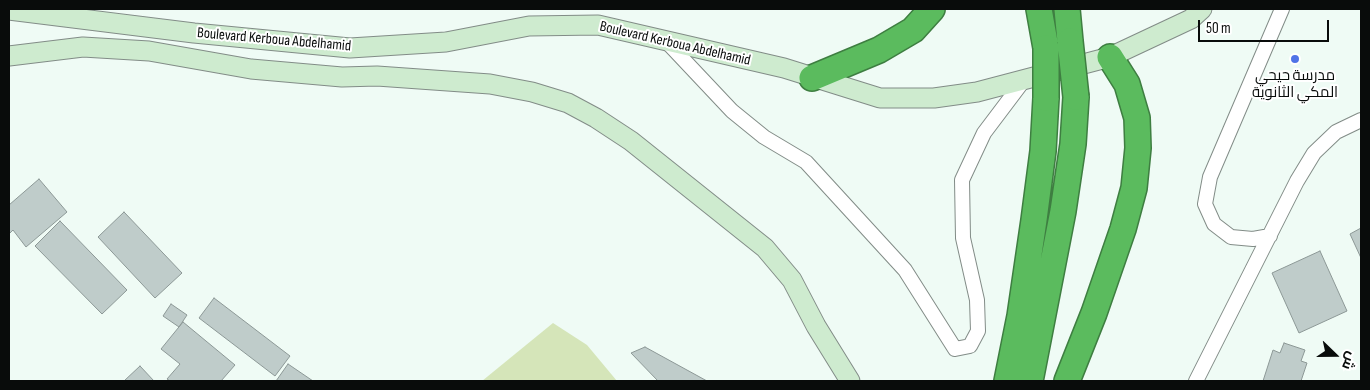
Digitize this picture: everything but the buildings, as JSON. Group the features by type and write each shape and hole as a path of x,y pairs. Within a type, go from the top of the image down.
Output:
{"highway":[{"path":"812,78 879,50 913,30 932,9"},
{"path":"1007,381 1020,316 1043,151 1046,48 1039,9"},
{"path":"1030,381 1063,211 1073,144 1076,97 1067,9"},
{"path":"1067,381 1094,313 1123,229 1134,188 1138,148 1137,118 1127,84 1110,57"}],"main road":[{"name":"Boulevard Kerboua Abdelhamid","path":"9,10 295,44 350,48 446,42 529,26 598,25 784,68 880,98 934,98 978,92 1110,57 1191,19 1202,9"},
{"path":"377,46 373,51 371,62 377,76"},
{"path":"9,56 83,47 149,51 251,70 342,77 377,76 490,84 532,92 568,104 596,118 631,141 765,248 792,280 816,326 850,381"}],"street":[{"path":"1270,236 1253,239 1231,237 1214,224 1205,204 1210,177 1282,9"},
{"path":"666,40 732,110 764,137 806,162 905,270 955,349 970,346 978,331 977,300 963,238 962,180 984,133 1024,80"},
{"path":"1196,381 1297,181 1314,153 1336,132 1361,120"}],"green space":[{"path":"553,323 587,345 617,381 482,381"}],"place":[{"name":"مدرسة حيحي المكي الثانوية","path":"1295,59"}]}
